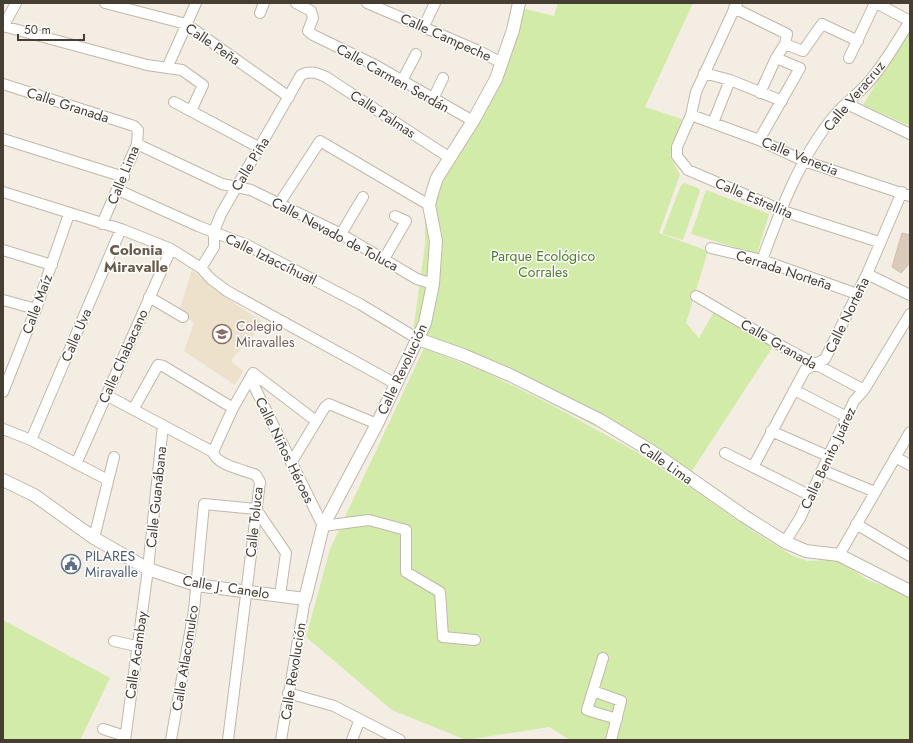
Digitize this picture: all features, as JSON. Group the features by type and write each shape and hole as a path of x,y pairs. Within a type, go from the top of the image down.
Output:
{"street":[{"path":"16,3 3,27 147,65 182,70 203,86 191,111"},
{"name":"Calle Peña","path":"105,3 186,24 289,97"},
{"path":"167,68 196,3"},
{"path":"260,13 264,3"},
{"name":"Calle Carmen Serdán","path":"296,3 311,11 313,18 308,26 308,31 313,35 375,65 433,100 473,121"},
{"name":"Calle Campeche","path":"367,3 424,26 502,63"},
{"path":"424,26 435,3"},
{"path":"848,58 876,3 910,21"},
{"name":"Calle Revolución","path":"281,740 305,599 323,526 377,424 425,323 433,284 436,241 429,205 437,178 473,121 496,79 513,30 516,4"},
{"path":"691,115 696,92 736,6 787,34 785,44 776,58 760,93"},
{"name":"Calle Veracruz","path":"762,260 781,210 804,161 834,116 865,86 885,62 910,21"},
{"path":"759,140 800,68 802,50 822,24 858,41"},
{"path":"785,44 802,50"},
{"path":"402,82 416,54"},
{"path":"776,58 800,68"},
{"name":"Calle Piña","path":"201,268 214,247 214,231 235,187 260,148 301,75 307,72 314,72"},
{"name":"Calle Palmas","path":"314,72 326,77 450,158"},
{"path":"704,73 730,80 782,101"},
{"path":"433,100 443,78"},
{"path":"713,123 730,80"},
{"name":"Calle Granada","path":"3,84 134,126"},
{"path":"174,102 260,148"},
{"path":"847,104 910,134"},
{"name":"Calle Venecia","path":"691,115 759,140 804,161 906,194"},
{"name":"Calle Estrellita","path":"691,115 678,147 677,156 688,170 781,210 879,242"},
{"name":"Calle Lima","path":"102,224 124,177 137,144 138,130 134,126"},
{"path":"3,139 124,177"},
{"path":"279,204 320,141 429,205"},
{"name":"Calle Nevado de Toluca","path":"137,144 222,184 251,190 341,234 417,279 433,284"},
{"name":"Calle Iztaccíhuatl","path":"118,190 198,226 247,245 360,304 418,339"},
{"path":"3,192 121,230 171,248 201,268 211,279 227,291 396,384"},
{"name":"Calle Norteña","path":"753,467 805,370 825,359 867,274 879,242 906,194"},
{"path":"341,234 363,198"},
{"name":"Calle Maíz","path":"3,392 52,266 69,214"},
{"path":"384,259 406,222 395,216"},
{"name":"Calle Uva","path":"31,440 121,230"},
{"name":"Calle Chabacano","path":"76,464 171,248"},
{"name":"Cerrada Norteña","path":"711,248 762,260 857,294"},
{"path":"3,250 52,266"},
{"path":"867,274 910,295"},
{"name":"Calle Granada","path":"696,296 814,364 864,390"},
{"path":"149,298 183,317"},
{"path":"3,300 36,309"},
{"name":"Calle Benito Juárez","path":"786,542 811,496 854,401 864,390 910,314"},
{"name":"Calle Lima","path":"418,339 510,375 598,419 650,451 744,516 786,542 806,551 839,555 910,591"},
{"path":"134,408 158,366 163,366 233,408"},
{"path":"213,452 233,408 253,373 316,421"},
{"name":"Calle Niños Héroes","path":"253,373 255,388 323,526"},
{"path":"794,390 847,417"},
{"name":"Calle Toluca","path":"106,395 134,408 213,452 214,457 220,462 256,476 260,482 228,740"},
{"path":"291,463 325,407 329,404 377,424"},
{"name":"Calle Guanábana","path":"148,569 163,425"},
{"path":"3,429 31,440 108,480"},
{"path":"771,431 828,456"},
{"path":"839,555 910,432"},
{"path":"725,453 811,496"},
{"path":"94,538 114,457"},
{"path":"895,457 910,465"},
{"path":"822,470 875,492"},
{"name":"Calle J. Canelo","path":"3,480 34,495 94,538 148,569 196,585 305,599"},
{"name":"Calle Atlacomulco","path":"171,740 185,661 196,585 204,504 256,509"},
{"path":"256,509 286,554 280,595"},
{"path":"323,526 369,520 406,530 406,572 440,592 443,637 475,640"},
{"path":"856,524 910,556"},
{"name":"Calle Acambay","path":"125,738 136,646 148,569"},
{"path":"114,641 136,646"},
{"path":"602,658 586,710 617,719"},
{"path":"593,691 621,701 612,740"},
{"path":"288,693 334,706 400,740"},
{"path":"352,740 360,720"},
{"path":"103,729 125,738"}],"shaded area":[{"name":"Colegio Miravalles","path":"192,270 221,294 261,321 247,348 243,346 231,361 243,371 235,385 184,351 194,323 179,311"}],"green space":[{"name":"Parque Ecológico Corrales","path":"558,3 693,3 645,107 682,119 670,155 680,175 659,233 708,251 686,323 699,338 715,310 774,345 684,483 753,531 793,556 808,561 839,561 868,580 910,596 910,740 570,740 549,727 466,740 392,710 306,637 330,549 424,348 485,372 546,402 635,451 676,478 635,447 468,360 412,339 425,245 425,203 497,65 513,6 554,16"},
{"path":"909,29 910,30 910,126 863,105"},
{"path":"684,183 698,188 700,191 683,240 664,234 663,232 681,185"},
{"path":"706,190 769,214 757,254 691,234"},
{"path":"3,620 110,678 80,740 3,740"}],"building":[{"path":"902,233 910,235 910,263 901,273 892,267"}],"place":[{"name":"Colegio Miravalles","path":"222,334"},
{"name":"PILARES Miravalle","path":"71,564"}],"district":[{"name":"Colonia Miravalle","path":"136,258"}]}
